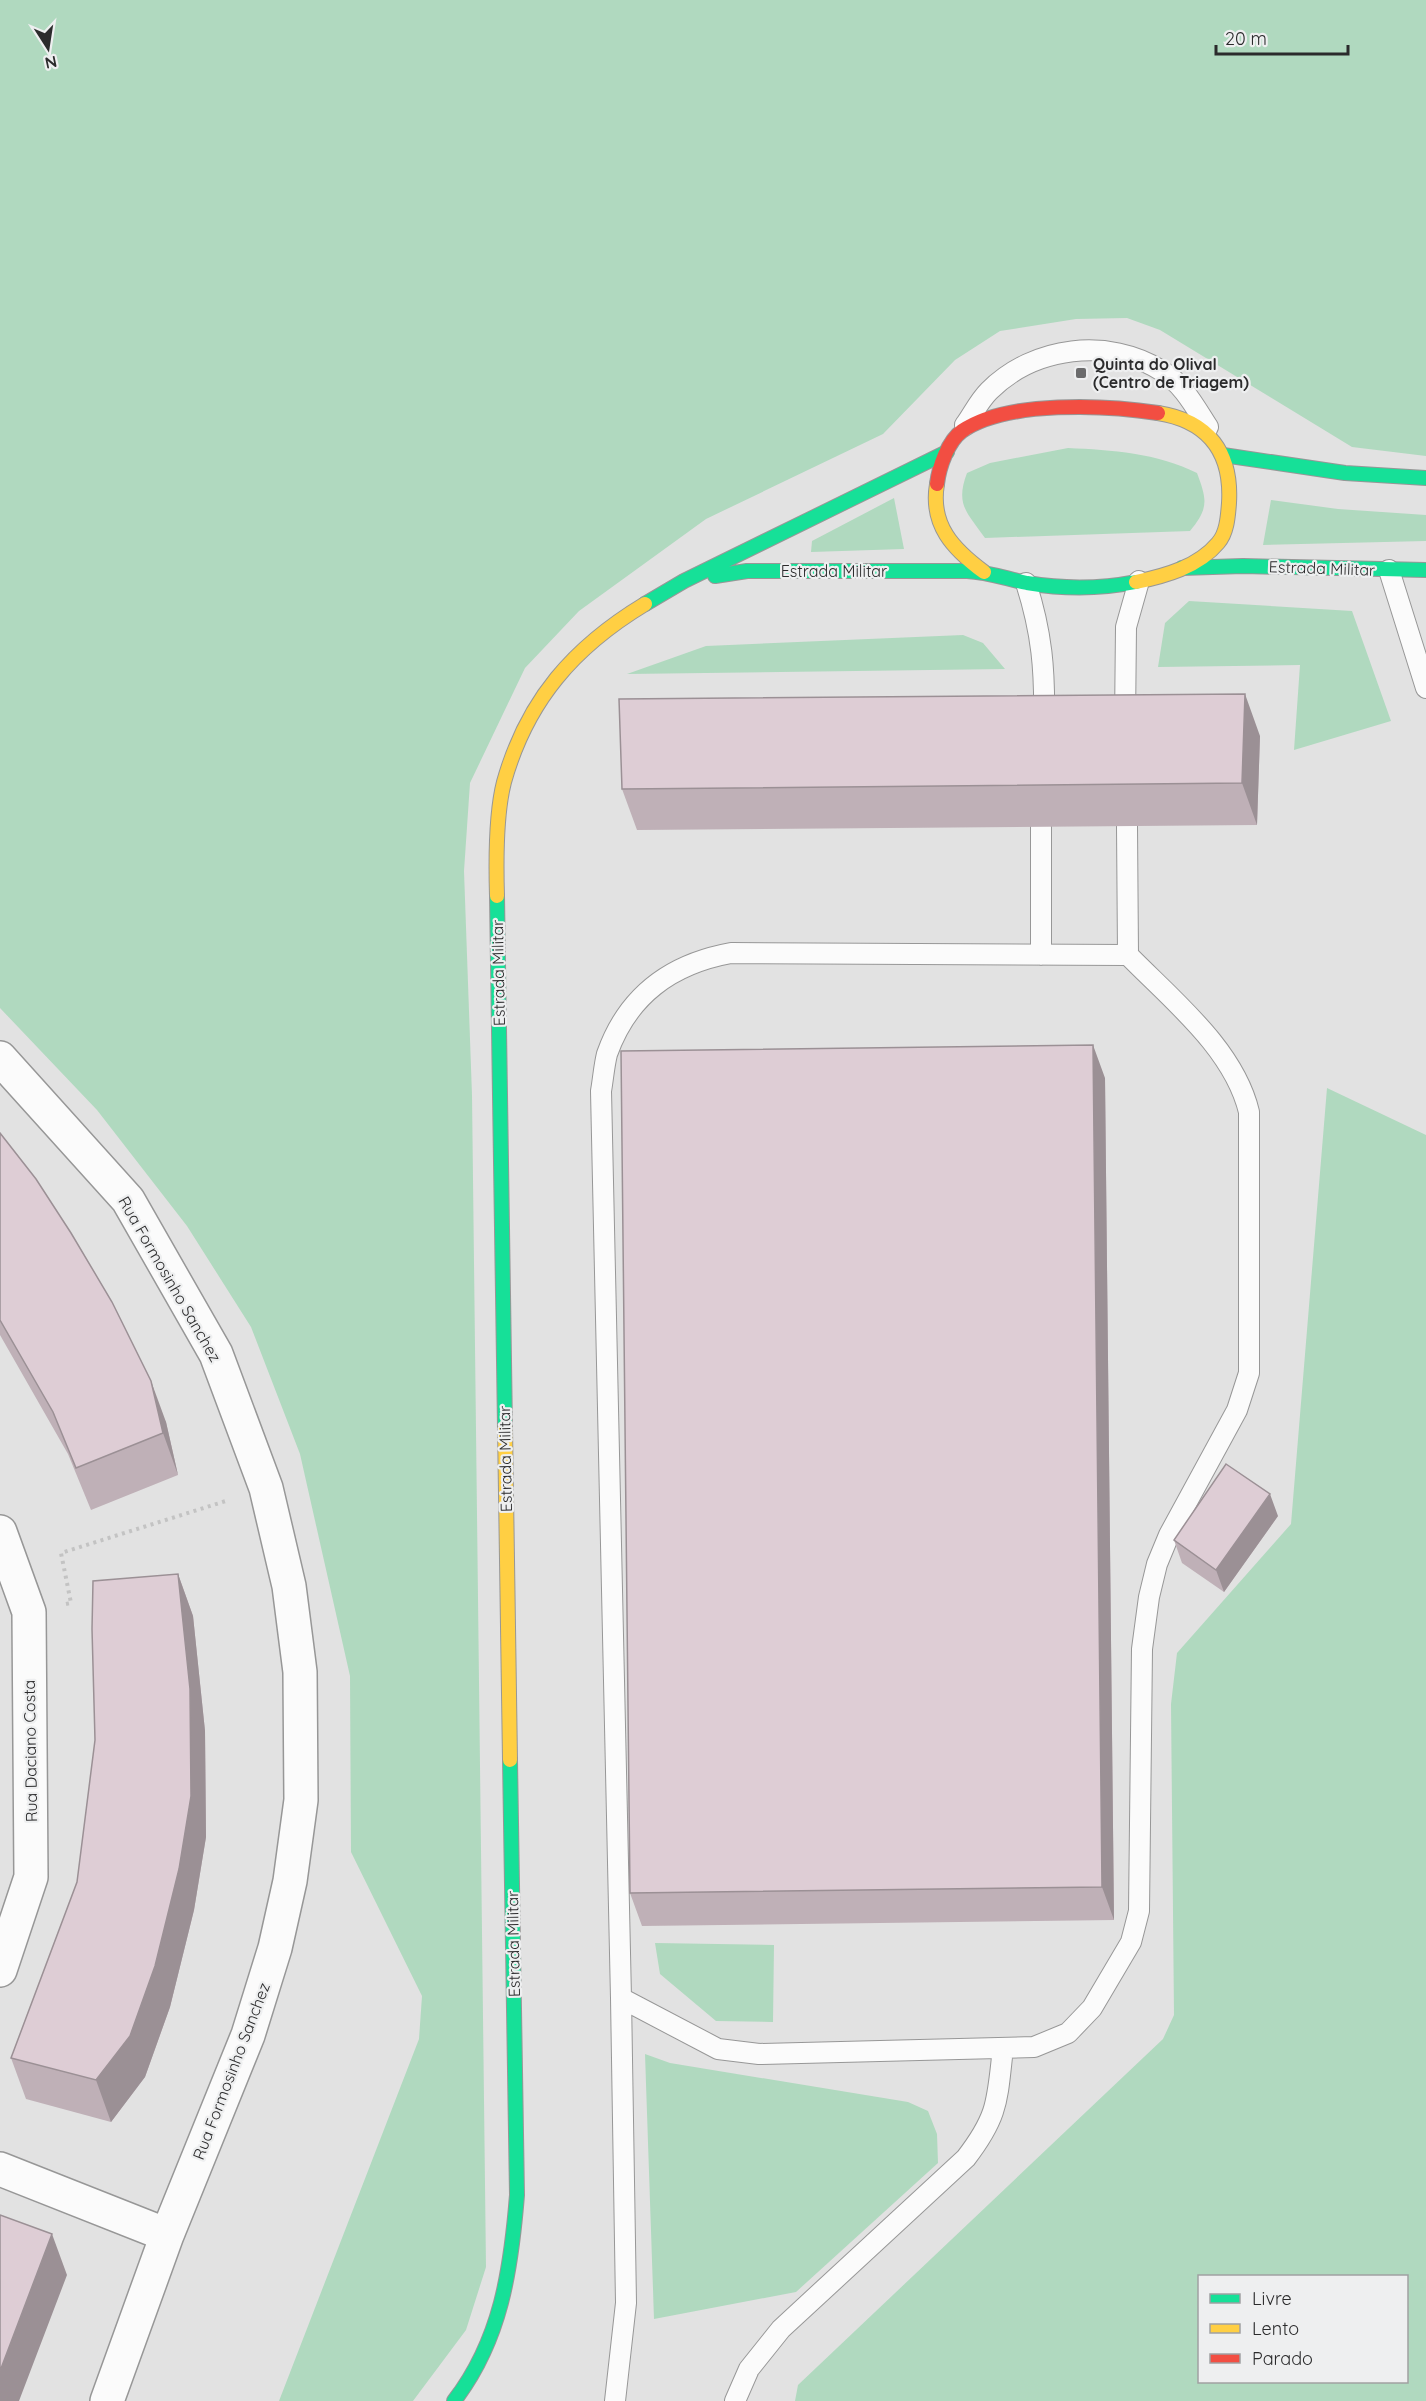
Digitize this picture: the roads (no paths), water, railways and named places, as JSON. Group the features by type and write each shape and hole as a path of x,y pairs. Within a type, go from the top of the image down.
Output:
{"street":[{"path":"962,430 991,419 1031,411 1085,406 1137,410 1185,420 1218,446 1345,473 1426,478"},
{"name":"Estrada Militar","path":"962,430 947,452 935,481 933,508 939,527 959,555 984,572"},
{"name":"Estrada Militar","path":"684,581 747,571 984,572 1026,583 1072,587 1126,584 1139,581 1182,568 1199,560 1220,542 1228,518 1230,483 1218,446"},
{"name":"Estrada Militar","path":"458,2399 488,2344 501,2303 512,2262 517,2195 496,861 504,783 530,714 579,651 624,617 684,581 947,452"},
{"name":"Estrada Militar","path":"1182,568 1243,566 1426,570"},
{"name":"Rua Formosinho Sanchez","path":"0,1058 128,1200 216,1354 266,1488 289,1586 300,1672 301,1800 290,1881 275,1948 248,2035 167,2235 107,2401"},
{"name":"Rua Daciano Costa","path":"0,1532 29,1612 31,1877 0,1970"},
{"path":"0,2169 167,2235"}],"lane":[{"path":"962,430 988,392 1022,365 1069,351 1119,351 1163,371 1189,396 1218,446"},
{"path":"1389,570 1426,688"},
{"path":"1125,737 1126,627 1139,581"},
{"path":"1026,583 1036,615 1045,669 1044,738"},
{"path":"1041,826 1041,955"},
{"path":"621,1998 718,2049 759,2054 1034,2048 1068,2033 1092,2008 1131,1942 1139,1911 1142,1649 1149,1597 1157,1564 1170,1535 1237,1410 1249,1373 1249,1112 1243,1089 1213,1044 1128,955 1127,826"},
{"path":"615,2401 627,2303 601,1091 607,1055 638,998 665,977 706,957 731,953 1128,955"},
{"path":"735,2401 749,2369 781,2329 966,2158 986,2132 997,2108 1003,2048"}],"place":[{"name":"Quinta do Olival (Centro de Triagem)","path":"1081,373"}]}
